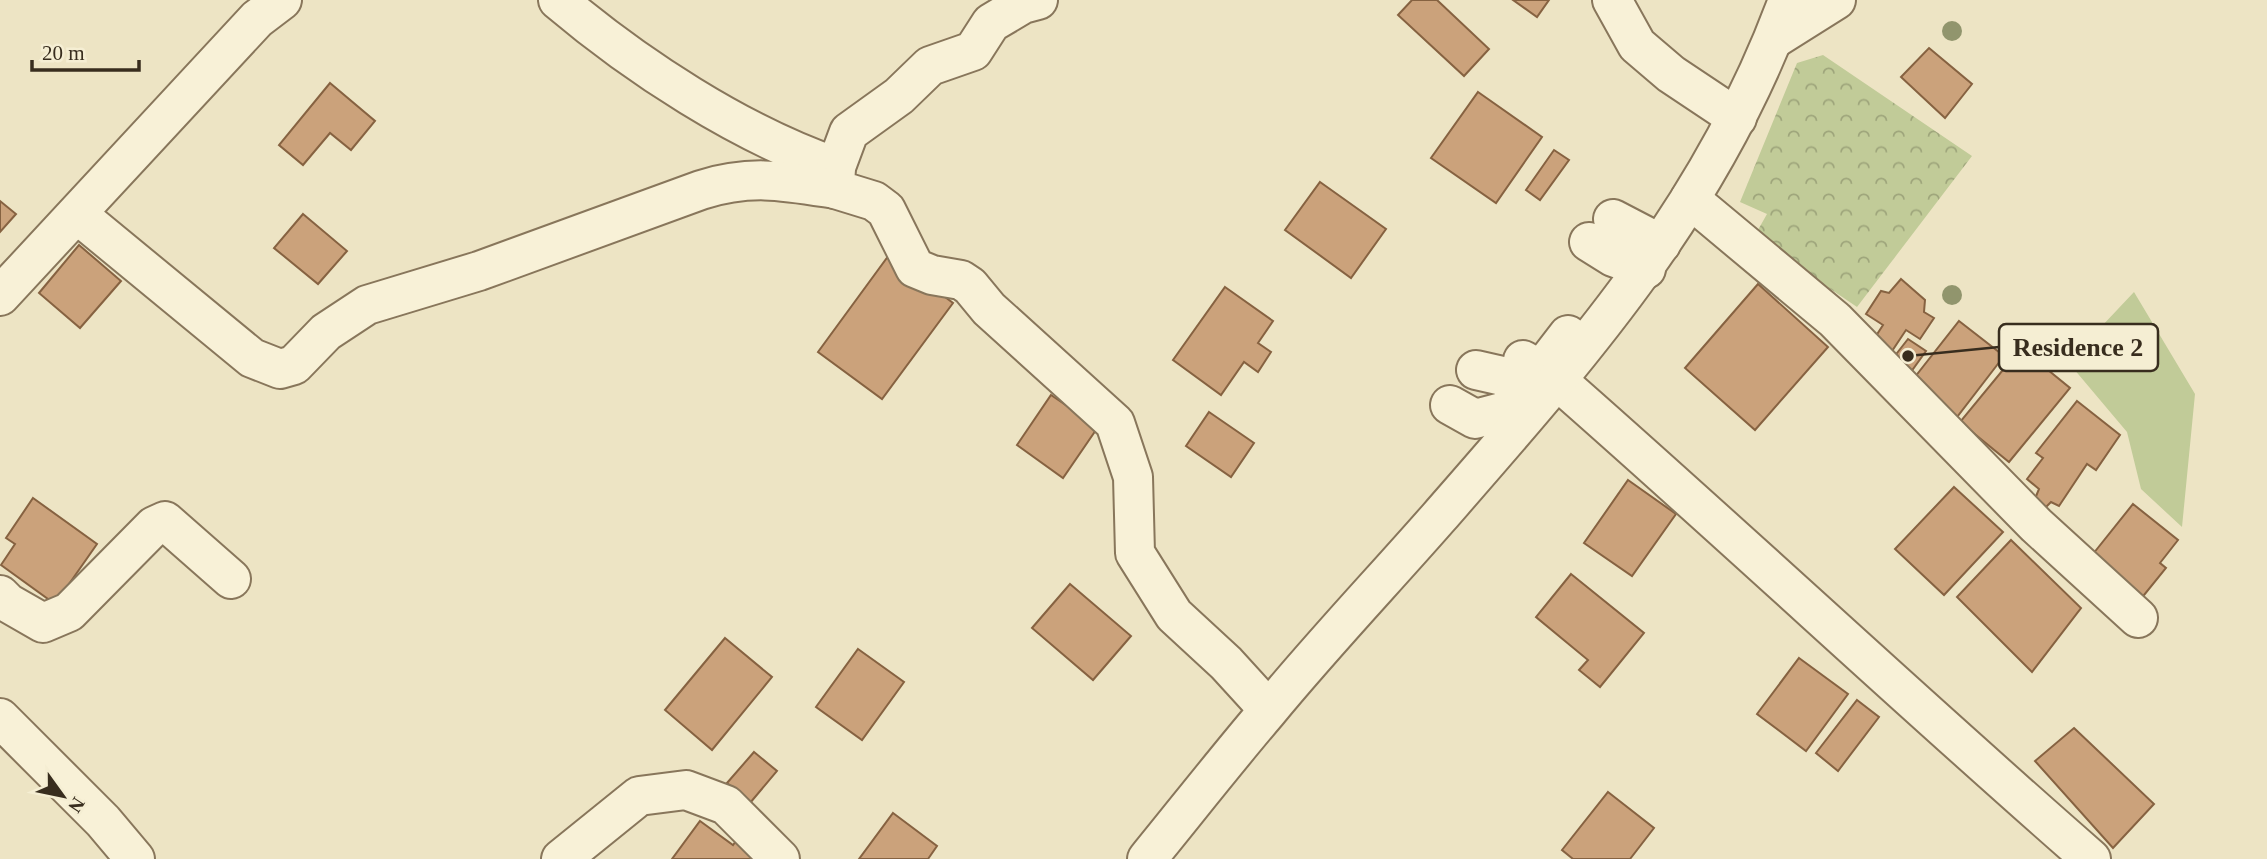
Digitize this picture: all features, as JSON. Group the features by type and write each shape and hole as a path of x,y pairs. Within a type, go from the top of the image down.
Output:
{"street":[{"path":"0,296 257,19 282,0"},
{"path":"558,0 642,62 745,128 795,152 886,210 915,268 932,275 961,280 970,286 989,309 1115,423 1133,477 1135,553 1174,615 1226,663 1268,709"},
{"path":"836,178 849,132 899,96 930,66 950,56 972,51 991,23 1023,4 1038,0"},
{"path":"1612,0 1637,45 1671,74 1737,118"},
{"path":"1147,859 1268,709 1520,369 1611,314 1690,199 1737,118 1788,0"},
{"path":"1773,39 1836,0"},
{"path":"77,214 252,358 280,369 294,365 326,332 367,304 479,271 731,181 836,178"},
{"path":"1690,199 1835,320 2036,525 2138,618"},
{"path":"1601,230 1613,257 1653,256"},
{"path":"1450,405 1475,419 1509,410 1520,369"},
{"path":"1520,369 1765,562 1931,719 2091,859"},
{"path":"0,595 8,603 43,623 69,612 154,526 165,521 231,579"},
{"path":"0,718 103,821 135,859"},
{"path":"561,859 639,796 686,790 726,805 780,859"}],"green space":[{"path":"1823,55 1972,156 1857,307 1754,237 1767,214 1740,202 1797,63"},
{"path":"2134,292 2195,394 2182,527 2141,489 2127,432 2068,362"}],"building":[{"path":"1412,0 1437,0 1489,49 1464,76 1398,15"},
{"path":"1513,0 1549,0 1537,17"},
{"path":"1929,48 1972,84 1945,118 1901,77"},
{"path":"330,83 375,121 351,150 330,133 303,165 279,145"},
{"path":"1478,92 1542,137 1496,203 1431,158"},
{"path":"1554,150 1569,160 1540,200 1526,190"},
{"path":"1320,182 1386,229 1351,278 1285,230"},
{"path":"0,201 16,214 0,232"},
{"path":"303,214 347,251 318,284 274,248"},
{"path":"79,245 121,281 80,328 39,293"},
{"path":"889,255 953,303 882,399 818,352"},
{"path":"1901,279 1925,300 1924,312 1934,318 1920,339 1906,330 1892,351 1874,339 1883,325 1866,314 1881,291 1889,293"},
{"path":"1758,284 1828,347 1755,430 1685,368"},
{"path":"1225,287 1273,321 1258,343 1271,352 1258,372 1244,362 1221,395 1173,360"},
{"path":"1959,321 2004,356 1957,417 1911,382"},
{"path":"1908,339 1926,351 1908,376 1890,362"},
{"path":"2021,348 2070,388 2009,462 1960,422"},
{"path":"1051,395 1098,427 1063,478 1017,445"},
{"path":"2077,401 2120,435 2096,470 2087,464 2059,506 2051,502 2042,511 2032,506 2039,489 2027,479 2043,458 2036,453"},
{"path":"1209,412 1254,443 1231,477 1186,446"},
{"path":"1628,480 1676,514 1632,576 1584,543"},
{"path":"1954,487 2003,532 1944,595 1895,549"},
{"path":"33,498 97,544 55,604 1,565 15,544 6,538"},
{"path":"2133,504 2178,540 2160,563 2166,568 2140,600 2089,559"},
{"path":"2011,540 2081,608 2032,672 1957,597"},
{"path":"1571,574 1644,633 1600,687 1579,670 1588,660 1536,617"},
{"path":"1070,584 1131,636 1093,680 1032,628"},
{"path":"725,638 772,677 712,750 665,710"},
{"path":"858,649 904,682 862,740 816,707"},
{"path":"1799,658 1848,694 1806,751 1757,714"},
{"path":"1857,700 1879,717 1838,771 1816,753"},
{"path":"2074,728 2154,804 2113,848 2035,761"},
{"path":"754,752 777,771 750,803 727,783"},
{"path":"1608,792 1654,828 1630,859 1573,859 1562,850"},
{"path":"893,813 937,846 928,859 859,859"},
{"path":"700,821 733,845 736,841 754,853 753,859 672,859"}],"place":[{"name":"Residence 2","path":"1908,356"}]}
